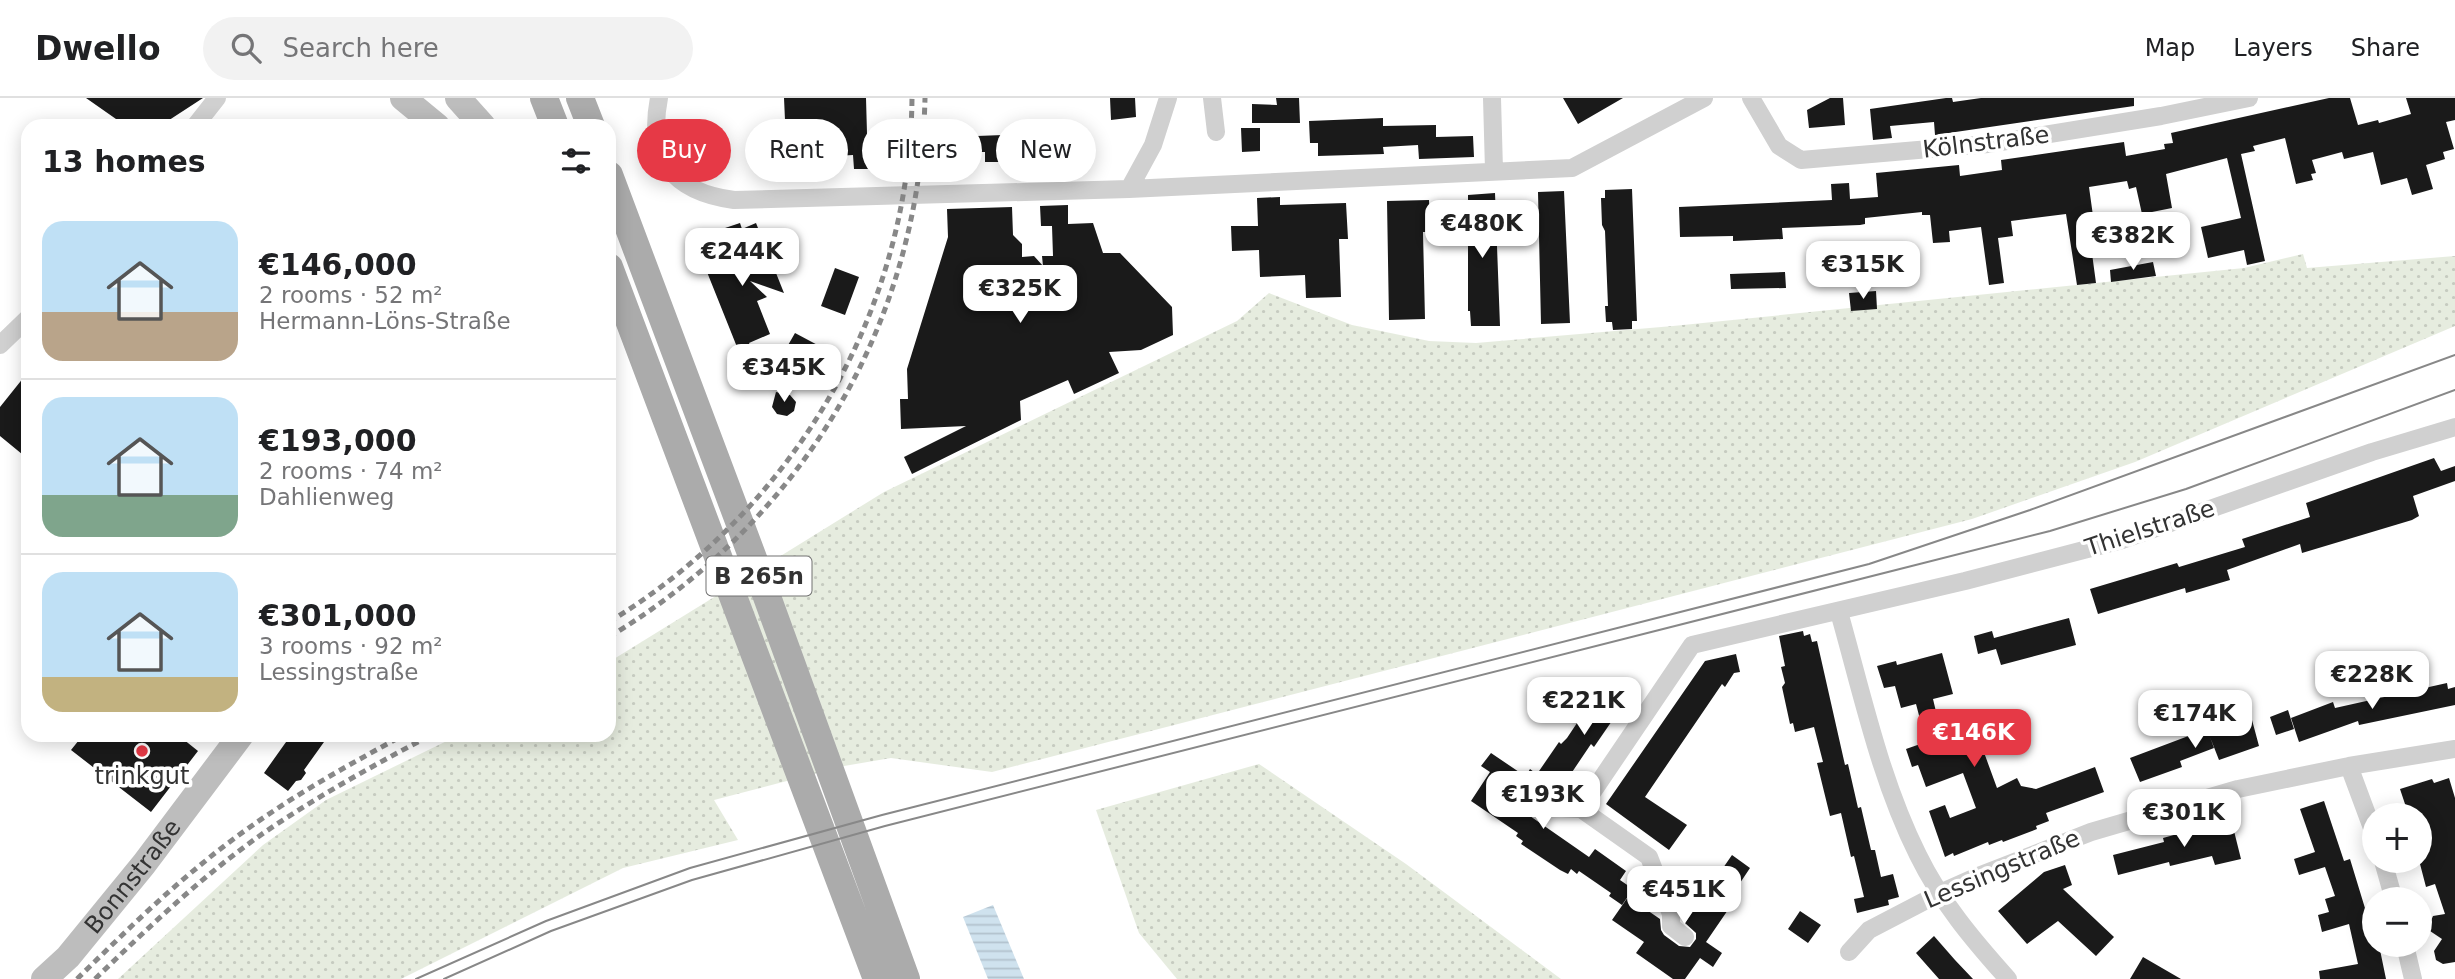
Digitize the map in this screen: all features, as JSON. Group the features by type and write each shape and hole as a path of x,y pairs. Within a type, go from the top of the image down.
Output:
{"main road":[{"path":"403,98 428,119"},
{"path":"458,98 477,119"},
{"path":"544,98 552,119"},
{"path":"580,98 588,119"},
{"name":"B 265n","path":"616,193 906,979"},
{"name":"B 265n","path":"616,286 877,979"},
{"name":"Bonnstraße","path":"44,979 68,957 144,864 236,742"}],"street":[{"path":"200,119 216,98"},
{"path":"659,98 655,135 661,154 671,171 695,191 734,200 1129,189 1572,168 1704,98"},
{"path":"1129,189 1153,145 1168,98"},
{"path":"1212,98 1216,132"},
{"path":"1492,98 1494,170"},
{"name":"Kölnstraße","path":"1751,98 1779,146 1801,160 1988,144 2161,116 2249,98"},
{"path":"0,345 21,325"},
{"name":"Thielstraße","path":"1581,809 1692,645 1839,612 2123,540 2372,452 2455,427"},
{"path":"1839,612 1892,794 1918,855 1966,933 2008,979"},
{"name":"Lessingstraße","path":"1849,951 1869,930 1940,893 2091,832 2238,789 2349,766 2455,749"},
{"path":"2349,766 2363,803"},
{"path":"1526,785 1562,808 1581,809 1649,857 1671,914 1671,926 1685,937"},
{"path":"2408,957 2413,979"}],"shaded area":[{"path":"2303,254 2307,268 2455,256 2455,326 2135,462 1972,519 992,772 891,758 844,766 714,800 738,840 623,868 401,979 118,979 263,845 326,800 445,742 616,742 616,658 884,492 1237,321 1269,293 1352,325 1429,341 1476,343 1673,326 2244,268"},
{"path":"1259,764 1406,864 1561,979 1177,979 1139,933 1096,810"}],"water":[{"path":"993,905 1024,979 988,979 963,917"}],"building":[{"path":"86,98 203,98 171,119 116,119"},
{"path":"784,98 866,98 867,119 862,119 862,169 854,169 853,155 848,155 848,119 785,119"},
{"path":"1110,98 1135,98 1136,117 1111,120"},
{"path":"1276,98 1299,98 1300,123 1252,123 1252,104 1277,105"},
{"path":"1563,98 1623,98 1578,124"},
{"path":"1830,98 1843,98 1845,125 1809,128 1807,110"},
{"path":"1952,98 1953,102 1981,98 2134,98 2134,106 1935,135 1934,122 1890,126 1892,138 1873,140 1870,109"},
{"path":"2329,98 2350,98 2358,125 2378,120 2379,123 2411,114 2406,98 2455,98 2455,120 2446,122 2454,149 2443,152 2445,159 2426,165 2433,189 2412,195 2407,178 2381,185 2373,152 2344,159 2342,152 2312,160 2316,173 2311,174 2313,180 2296,184 2285,138 2253,146 2255,151 2241,154 2265,261 2247,265 2244,250 2208,258 2201,227 2241,218 2227,158 2166,174 2172,208 2142,214 2136,187 2129,189 2127,181 2089,187 2094,223 2088,224 2096,283 2077,285 2066,214 2011,221 2013,236 1998,238 2004,283 1989,285 1981,227 1949,231 1950,242 1933,243 1930,215 1922,215 1922,212 1865,218 1865,224 1860,225 1782,228 1783,239 1733,241 1733,236 1680,237 1679,207 1832,200 1831,184 1849,183 1850,199 1878,197 1876,173 1959,165 1960,176 2002,170 2001,160 2124,142 2126,156 2165,149 2164,144 2173,143 2171,133"},
{"path":"1383,118 1383,126 1436,125 1436,137 1473,136 1474,157 1419,159 1418,145 1383,147 1384,154 1318,156 1318,143 1310,143 1309,121"},
{"path":"1241,128 1260,128 1260,151 1242,152"},
{"path":"996,135 996,162 985,162 982,136"},
{"path":"1632,189 1637,321 1632,321 1632,329 1613,330 1612,322 1606,322 1605,306 1608,306 1605,231 1602,225 1601,198 1605,198 1605,190"},
{"path":"1564,191 1570,323 1541,324 1538,192"},
{"path":"1495,193 1500,326 1471,326 1468,311 1468,236 1464,228 1464,203 1468,203 1468,195"},
{"path":"1280,197 1280,205 1346,203 1348,239 1339,239 1341,297 1306,298 1305,275 1260,277 1259,250 1232,251 1231,226 1258,226 1257,198"},
{"path":"1429,200 1430,232 1423,232 1425,319 1389,320 1387,201"},
{"path":"1068,205 1068,224 1093,223 1103,253 1120,253 1172,307 1173,335 1141,350 1109,352 1119,373 1074,394 1068,380 1020,401 1021,420 912,474 904,457 966,426 901,429 900,399 908,399 907,369 948,237 947,209 1012,207 1013,235 1022,244 1022,257 1034,256 1043,266 1042,256 1053,256 1052,226 1041,226 1040,206"},
{"path":"740,223 742,229 756,223 784,293 750,281 767,297 757,301 770,334 749,343 765,381 749,387 737,359 741,357 697,247 728,234 725,228"},
{"path":"2153,262 2156,276 2111,282 2110,270"},
{"path":"835,268 859,277 845,315 821,306"},
{"path":"1785,272 1786,288 1731,289 1730,274"},
{"path":"1876,291 1877,309 1851,311 1849,293"},
{"path":"795,333 825,349 815,368 793,356 783,354"},
{"path":"21,381 21,453 0,436 0,407"},
{"path":"776,392 790,395 796,402 794,411 787,416 777,414 772,407"},
{"path":"2434,458 2441,471 2455,466 2455,481 2413,496 2419,516 2412,520 2302,553 2300,544 2227,570 2230,580 2186,593 2185,588 2098,614 2090,589 2177,563 2179,567 2245,547 2242,539 2310,517 2306,503"},
{"path":"2069,618 2076,645 2001,665 1996,649 1978,654 1974,636 1992,631 1994,638"},
{"path":"1803,631 1804,636 1810,634 1812,642 1817,641 1845,765 1848,764 1858,808 1861,807 1871,850 1875,850 1881,877 1893,874 1899,897 1888,900 1889,905 1857,913 1854,899 1864,897 1841,813 1830,816 1817,763 1823,762 1814,727 1795,732 1793,723 1790,724 1782,687 1785,683 1781,667 1785,666 1779,636"},
{"path":"1942,653 1953,694 1933,699 1942,737 1962,729 1970,751 1982,747 1997,788 2017,778 2021,786 2036,789 2095,767 2104,792 2046,813 2049,821 2036,826 2037,829 2003,842 2002,840 1989,845 1988,842 1945,857 1929,811 1945,805 1950,818 1976,808 1963,773 1926,787 1918,765 1912,767 1906,749 1926,742 1916,704 1901,708 1895,686 1884,688 1877,666 1896,661 1897,665"},
{"path":"1736,654 1740,672 1734,673 1725,687 1722,684 1645,797 1687,825 1669,850 1606,804 1705,661"},
{"path":"1619,683 1633,693 1628,700 1635,704 1624,720 1616,715 1594,747 1591,744 1560,790 1546,780 1544,783 1527,774 1530,769 1542,778 1537,774 1559,742 1561,744 1567,738 1593,699 1601,705"},
{"path":"2447,683 2448,689 2455,687 2455,705 2359,725 2358,721 2299,742 2291,718 2333,702 2335,708"},
{"path":"2288,710 2294,729 2276,735 2270,717"},
{"path":"2252,720 2259,746 2219,760 2210,737 2214,748 2180,761 2182,767 2140,782 2130,758 2207,729 2209,735"},
{"path":"77,742 187,742 198,751 151,812 71,750"},
{"path":"286,742 324,742 304,770 306,773 301,780 296,781 288,791 264,773"},
{"path":"1491,753 1522,774 1515,785 1519,794 1531,801 1527,806 1534,811 1530,816 1589,857 1595,849 1626,871 1620,880 1633,889 1622,905 1609,896 1611,893 1579,871 1577,874 1571,869 1568,874 1521,844 1523,841 1516,836 1518,833 1471,801 1490,772 1481,766"},
{"path":"2449,778 2455,798 2455,962 2443,964 2436,960 2434,951 2442,939 2432,932 2432,918 2445,914 2435,884 2426,887 2422,873 2432,873 2432,803 2405,803 2400,789 2432,779 2434,783"},
{"path":"2324,801 2344,861 2350,859 2362,898 2362,957 2381,957 2386,979 2320,979 2319,971 2358,964 2349,924 2322,932 2318,915 2329,912 2325,899 2335,896 2325,867 2299,875 2294,859 2315,852 2300,809"},
{"path":"2231,819 2241,859 2215,865 2212,856 2170,866 2169,862 2118,875 2113,855 2164,842 2163,838"},
{"path":"1732,855 1750,868 1728,901 1732,904 1706,942 1722,953 1713,967 1700,958 1685,979 1673,979 1636,953 1644,942 1612,920 1628,897 1660,919 1664,935 1679,946 1690,947 1696,939 1696,933 1685,923"},
{"path":"2065,865 2072,885 2063,889 2114,937 2096,956 2058,921 2027,944 1998,911 2044,872"},
{"path":"1800,911 1821,925 1808,943 1788,929"},
{"path":"1934,936 1973,979 1939,979 1916,953"},
{"path":"2143,957 2181,979 2130,979"}],"tram line":[{"path":"416,979 546,921 690,868 882,815 1869,564 2030,510 2455,355"},
{"path":"444,979 551,931 692,880 885,826 2050,531 2186,489 2455,390"}],"railway":[{"path":"616,617 674,576 733,524 785,464 828,399 864,329 890,255 906,178 912,98"},
{"path":"616,632 678,590 739,536 792,475 838,409 874,337 901,261 918,181 925,98"},
{"path":"77,979 151,908 222,848 297,796 391,742"},
{"path":"95,979 177,902 242,849 326,793 418,742"}],"place":[{"name":"trinkgut","path":"142,751"}]}
